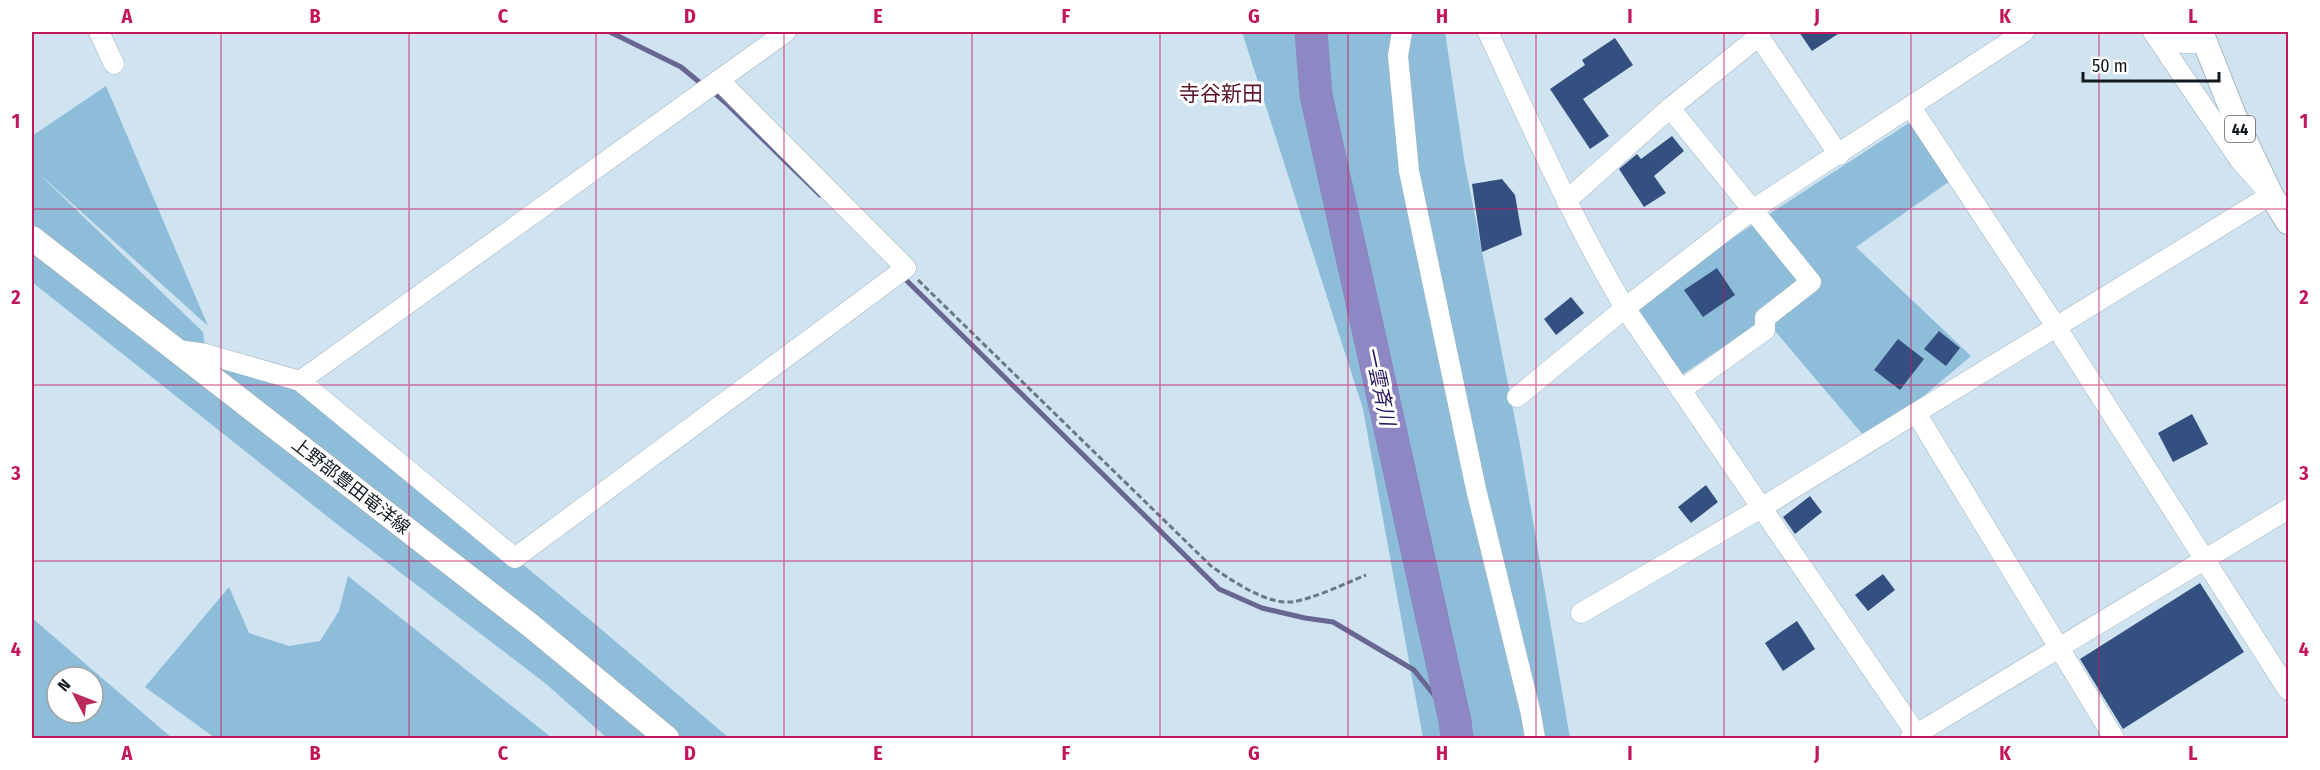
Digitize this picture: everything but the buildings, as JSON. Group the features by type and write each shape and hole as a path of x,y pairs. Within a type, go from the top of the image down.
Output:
{"main road":[{"name":"44","path":"2203,37 2239,128 2282,207"},
{"name":"上野部豊田竜洋線","path":"32,238 521,618 667,738"}],"street":[{"path":"99,32 114,64"},
{"path":"300,381 786,32"},
{"path":"1402,32 1398,56 1408,171 1476,489 1535,738"},
{"path":"1488,32 1566,201 1592,253 1625,308 1915,737 2289,508"},
{"path":"1517,397 1625,308 1752,210 2025,32"},
{"path":"1581,613 1761,508 2057,328 2282,207 2239,159 2153,32"},
{"path":"2159,32 2185,45 2203,37"},
{"path":"1566,201 1670,108 1758,34 1839,155"},
{"path":"178,350 206,354 300,381 516,558 906,268 719,80"},
{"path":"1911,107 2057,328 2289,690"},
{"path":"1670,108 1811,282 1765,318 1765,330 1681,390"},
{"path":"1917,413 2114,738"}],"path":[{"path":"906,268 1211,566 1239,585 1264,597 1290,602 1366,575"}],"shaded area":[{"path":"1242,32 1445,32 1465,165 1520,445 1570,738 1423,738 1363,409"},
{"path":"106,86 208,326 36,171 203,332 206,354 300,381 589,619 729,738 607,738 545,683 333,521 32,282 32,136"},
{"path":"1918,117 1957,176 1856,247 1971,356 1869,442 1765,319 1674,380 1625,308"},
{"path":"348,576 552,738 215,738 145,687 229,587 249,633 289,646 320,641 339,611"},
{"path":"32,618 87,665 45,665 45,725 105,725 105,681 172,738 32,738"}],"waterway":[{"path":"610,32 681,67 704,86"},
{"name":"一雲斉川","path":"1311,32 1316,95 1457,738"},
{"path":"712,91 820,195"},
{"path":"901,275 1219,589 1262,608 1333,622 1414,670 1455,721"}],"district":[{"name":"寺谷新田","path":"1221,94"}]}
